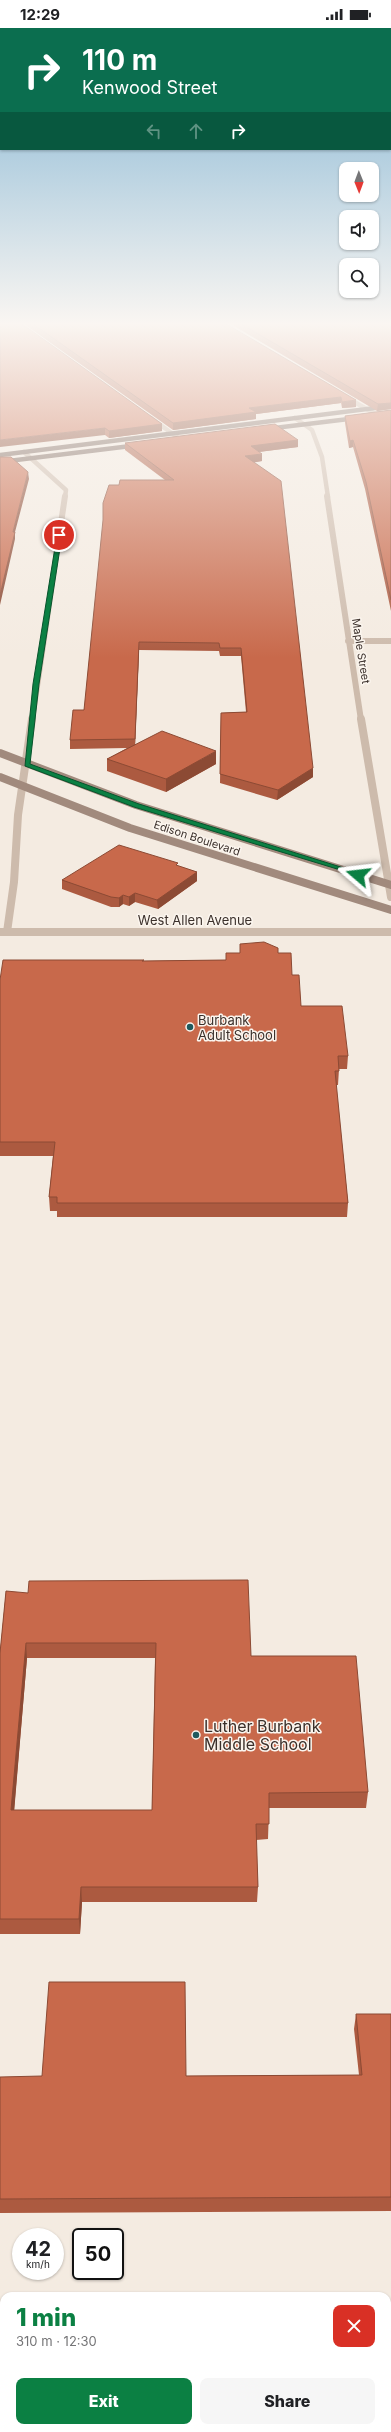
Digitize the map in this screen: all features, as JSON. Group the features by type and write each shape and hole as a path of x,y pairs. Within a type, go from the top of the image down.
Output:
{"main road":[{"path":"0,455 171,433"},
{"path":"174,441 189,439"},
{"path":"0,462 142,444"},
{"name":"Edison Boulevard","path":"0,753 27,765 200,826 389,884"},
{"name":"Edison Boulevard","path":"0,777 130,828 391,910"}],"street":[{"path":"172,433 181,440"},
{"name":"Maple Street","path":"313,433 322,457 348,641 391,897"},
{"path":"3,932 14,882 18,815 27,765 36,684 66,490 24,452"},
{"path":"348,641 391,641"},
{"name":"West Allen Avenue","path":"3,932 391,932"}],"building":[{"path":"0,433 60,433 0,440"},
{"path":"202,433 288,433 298,440 251,446 262,454 245,456 281,481 313,768 278,790 220,774 221,713 247,712 241,648 220,648 219,643 139,642 135,739 70,740 73,710 84,710 103,520 103,503 109,485 119,485 120,480 174,480 125,443"},
{"path":"348,433 391,433 391,600 366,482 353,440 350,441"},
{"path":"0,457 11,457 28,472 13,532 15,532 0,595"},
{"path":"162,731 216,751 166,779 107,759"},
{"path":"119,845 178,863 176,865 197,872 157,900 135,893 129,897 123,895 119,898 111,897 62,880"},
{"name":"Burbank Adult School","path":"264,942 278,948 278,953 291,953 292,975 299,975 301,1006 342,1006 348,1056 338,1056 339,1071 335,1071 348,1203 57,1203 57,1197 49,1197 55,1142 0,1142 0,980 3,960 226,960 226,953 240,953 240,944"},
{"path":"248,1580 251,1656 356,1656 368,1792 269,1793 269,1824 256,1824 258,1887 81,1887 79,1919 0,1919 0,1653 6,1591 28,1593 29,1581","holes":["26,1643 156,1643 152,1810 11,1810"]},
{"path":"49,1982 185,1982 186,2076 362,2075 356,2014 391,2014 391,2197 0,2199 0,2077 42,2076"}],"place":[{"name":"Burbank Adult School","path":"190,1027"},
{"name":"Luther Burbank Middle School","path":"196,1735"}],"route":[{"path":"59,535 36,684 27,765 136,805 222,834 358,875"}]}
